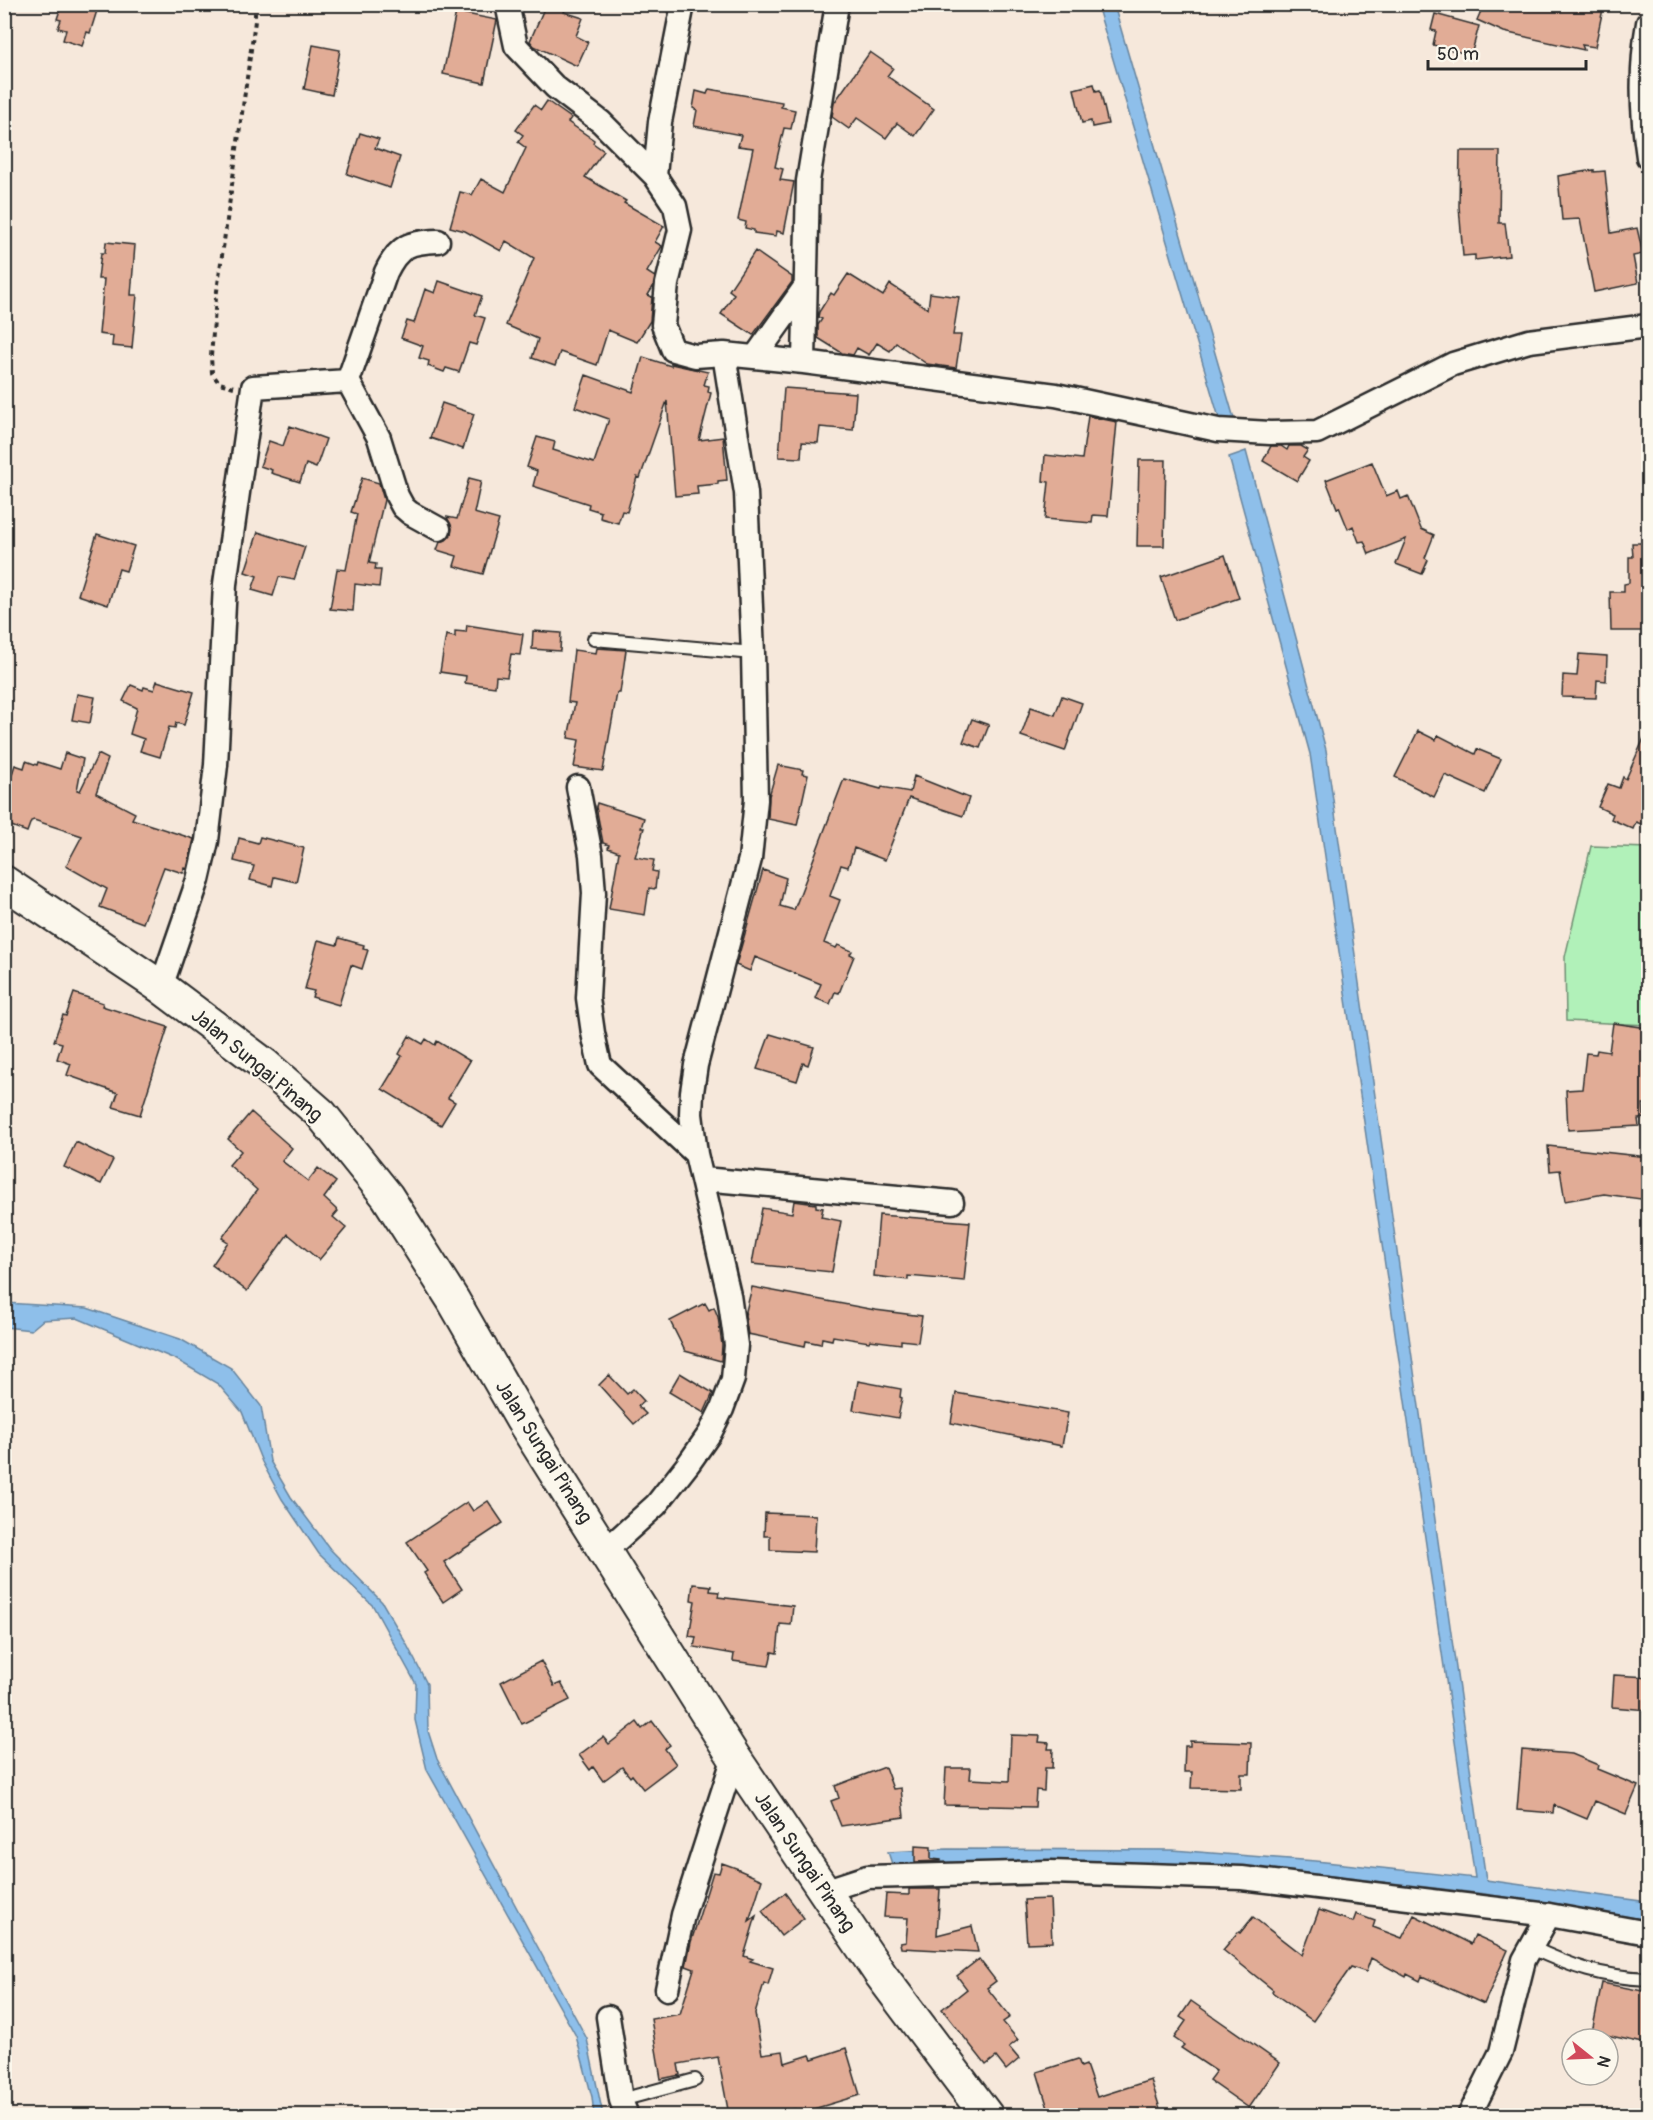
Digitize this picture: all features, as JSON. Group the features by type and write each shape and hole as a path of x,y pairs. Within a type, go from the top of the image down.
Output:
{"street":[{"path":"507,4 516,46 555,87 601,122 655,176 675,206 680,230 667,284 663,325 673,350 695,356 724,354 804,362 1056,395 1218,430 1270,433 1317,432 1453,364 1529,341 1648,326"},
{"path":"655,176 660,122 683,4"},
{"path":"804,362 808,181 837,4"},
{"path":"1648,23 1641,76 1643,122 1648,157"},
{"path":"438,241 416,242 404,248 393,258 348,381 379,438 397,496 403,507 439,529"},
{"path":"755,357 805,288"},
{"path":"605,1551 656,1505 689,1463 710,1433 733,1379 736,1345 729,1295 696,1154 691,1114 696,1065 750,859 756,800 753,653 746,494 724,354"},
{"path":"161,987 198,880 207,842 216,765 225,584 252,387 348,381"},
{"path":"578,788 591,855 594,893 588,998 600,1065 696,1154"},
{"name":"Jalan Sungai Pinang","path":"4,882 161,987 265,1065 321,1114 387,1196 453,1300 522,1420 734,1757 881,1975 987,2115"},
{"path":"703,1179 952,1202"},
{"path":"667,1989 683,1915 734,1757"},
{"path":"824,1891 867,1877 1050,1872 1242,1878 1549,1915 1648,1933"},
{"path":"1469,2115 1501,2052 1524,1960 1549,1915"},
{"path":"608,2017 624,2108"}],"lane":[{"path":"594,639 753,653"},
{"path":"1530,1947 1563,1963 1591,1972 1648,1979"},
{"path":"624,2108 695,2080"}],"path":[{"path":"252,387 230,387 219,383 212,373 210,356 255,21 255,4"}],"green space":[{"path":"1591,846 1648,848 1648,1025 1566,1021 1565,957"}],"water":[{"path":"1097,5 1114,5 1235,422 1219,418"},
{"path":"1246,451 1326,750 1486,1880 1648,1902 1648,1920 1485,1894 1273,1869 1176,1865 893,1867 888,1852 947,1849 1173,1850 1316,1861 1475,1878 1310,754 1229,457"},
{"path":"5,1303 87,1308 180,1339 231,1368 261,1406 270,1461 291,1497 330,1549 382,1602 427,1684 428,1731 437,1759 587,2039 603,2115 594,2115 592,2097 576,2036 427,1770 415,1720 416,1684 373,1606 319,1554 282,1499 262,1462 242,1412 218,1384 177,1360 77,1318 43,1320 31,1330 5,1327"}],"building":[{"path":"62,4 99,4 90,33 87,32 82,46 63,40 66,30 58,28 61,20 57,19"},
{"path":"546,4 567,4 564,12 583,18 576,36 588,42 577,66 534,46 530,41"},
{"path":"1484,4 1604,4 1595,47 1582,45 1584,50 1504,32 1477,20"},
{"path":"456,12 497,20 484,83 443,74"},
{"path":"1435,14 1479,26 1471,55 1433,45 1436,31 1431,30"},
{"path":"313,45 340,50 332,95 304,89"},
{"path":"870,52 893,68 887,76 934,109 915,136 897,123 886,138 857,118 849,129 832,117 834,103"},
{"path":"1094,84 1096,91 1100,90 1108,124 1092,127 1091,121 1082,123 1074,89"},
{"path":"709,89 782,102 781,107 795,110 791,129 784,128 775,167 783,169 780,180 794,182 784,233 777,231 776,236 754,233 754,230 745,228 746,222 738,220 753,148 738,146 741,135 694,126 697,110 693,108 696,91 707,94"},
{"path":"547,101 571,118 568,122 594,140 593,143 604,151 585,177 664,226 655,242 662,246 647,272 655,277 648,295 652,297 650,321 637,342 608,330 597,365 560,352 555,366 532,358 538,339 506,325 534,258 506,241 501,251 465,231 450,227 460,192 472,195 481,179 505,192 526,148 518,142 523,135 516,130 534,105 541,110"},
{"path":"360,133 379,139 375,148 400,157 390,188 347,174"},
{"path":"1460,151 1500,151 1499,223 1505,223 1509,256 1475,260 1475,255 1463,256 1459,206"},
{"path":"1594,170 1594,172 1605,171 1611,233 1637,228 1643,254 1633,256 1638,283 1594,292 1580,219 1562,220 1558,176"},
{"path":"106,242 135,245 131,295 137,295 132,348 112,346 113,336 99,334 104,279 98,279 101,253 105,253"},
{"path":"755,251 792,277 792,282 753,335 721,314 734,294 729,290"},
{"path":"848,274 883,296 890,284 928,309 930,293 959,297 953,335 961,335 956,368 927,364 896,343 890,351 877,343 869,355 857,348 853,355 842,353 818,338 818,325 822,319 818,317 819,312 831,293 834,295"},
{"path":"439,281 482,296 475,315 485,318 476,345 469,343 459,372 446,368 444,372 428,366 429,361 419,358 423,346 401,338 407,321 414,323 425,289 435,293"},
{"path":"643,357 671,366 671,364 708,372 704,385 709,386 708,392 711,393 699,440 723,437 727,480 718,481 718,484 697,486 698,494 675,496 667,401 640,478 637,477 627,512 622,511 618,523 600,518 601,512 588,508 589,504 533,486 537,471 527,467 537,437 555,442 553,450 594,463 609,419 575,407 586,375 633,392"},
{"path":"784,388 856,393 853,430 820,427 818,443 802,442 801,458 779,457"},
{"path":"442,403 474,414 463,449 430,438"},
{"path":"1088,416 1117,422 1108,516 1093,515 1092,523 1045,519 1049,482 1043,481 1045,455 1082,459"},
{"path":"290,426 326,439 316,468 306,464 300,482 271,473 272,470 260,466 269,441 283,446"},
{"path":"1271,446 1281,446 1287,450 1289,446 1301,446 1308,450 1303,457 1309,461 1297,481 1263,461"},
{"path":"1139,460 1166,460 1164,546 1137,546"},
{"path":"1372,462 1386,496 1398,491 1401,499 1408,496 1421,529 1434,535 1425,558 1428,560 1422,574 1396,564 1406,539 1369,554 1364,541 1359,542 1353,526 1348,529 1339,507 1337,508 1326,480"},
{"path":"362,478 379,483 384,500 369,563 376,564 375,570 381,570 379,587 355,584 353,611 330,609 337,569 346,570 357,514 351,512"},
{"path":"469,478 481,481 474,513 499,520 483,574 454,566 457,556 437,550 440,542 451,535 452,528 447,517 457,519"},
{"path":"258,532 305,547 294,580 279,577 273,596 252,590 257,576 245,572"},
{"path":"97,534 134,546 126,571 119,569 108,605 78,595"},
{"path":"1632,543 1648,543 1648,631 1611,631 1610,592 1624,592 1624,584 1629,583 1629,557 1633,557"},
{"path":"1225,555 1239,598 1175,620 1161,577"},
{"path":"467,625 523,634 520,655 511,654 507,677 496,676 495,687 465,683 466,676 440,672 446,635 455,637 455,631 466,632"},
{"path":"533,631 561,633 560,651 532,649"},
{"path":"597,648 626,650 620,693 617,693 603,771 574,767 579,740 568,738 575,703 568,702 574,650 596,653"},
{"path":"1579,654 1607,656 1606,681 1597,680 1596,698 1562,697 1563,675 1577,676"},
{"path":"157,681 194,692 184,725 176,723 175,728 169,727 160,757 140,751 144,739 130,734 137,708 123,701 131,685 143,690 144,687 154,690"},
{"path":"77,694 95,697 90,723 72,720"},
{"path":"1062,696 1082,703 1065,751 1021,736 1031,707 1055,715"},
{"path":"972,719 989,725 980,748 963,742"},
{"path":"1648,729 1648,806 1641,824 1636,822 1633,829 1611,819 1613,814 1598,807 1608,784 1619,788 1623,777 1626,779"},
{"path":"1418,731 1436,740 1438,735 1475,754 1477,749 1501,759 1485,793 1445,775 1434,797 1395,777"},
{"path":"65,753 83,759 77,790 80,791 98,754 108,759 96,793 135,813 132,819 194,839 187,869 185,868 183,873 164,867 143,923 100,907 107,889 66,866 82,836 34,820 31,821 27,832 9,825 11,819 4,817 4,775 11,777 15,765 24,768 26,761 60,769"},
{"path":"778,765 803,770 802,774 808,775 797,825 768,819 769,796"},
{"path":"914,776 969,798 963,816 909,798 885,860 854,848 848,867 841,865 830,896 840,900 824,943 836,948 838,945 852,951 850,954 854,956 839,993 835,992 830,1004 815,998 821,984 755,957 750,971 736,965 763,870 786,878 780,906 794,910 844,779 881,789 882,787 910,792"},
{"path":"597,803 644,818 641,828 644,828 635,857 654,860 652,871 657,872 655,889 649,888 645,915 609,909 619,852 608,848 609,845 603,843"},
{"path":"260,837 304,848 296,882 274,877 272,886 250,880 254,866 234,861 239,838 258,843"},
{"path":"339,938 364,945 363,949 368,950 362,969 351,965 339,1005 312,997 314,991 305,989 318,940 337,945"},
{"path":"74,993 103,1003 102,1006 168,1027 140,1115 113,1107 118,1093 67,1075 71,1064 57,1059 62,1043 54,1041"},
{"path":"1613,1023 1648,1028 1648,1104 1643,1104 1644,1118 1638,1119 1639,1126 1568,1130 1566,1090 1582,1089 1586,1053 1596,1054 1597,1050 1609,1052"},
{"path":"770,1034 814,1047 808,1065 803,1063 797,1081 757,1069"},
{"path":"409,1036 423,1044 426,1039 435,1045 437,1041 470,1061 448,1098 455,1102 441,1125 382,1089 402,1056 399,1054"},
{"path":"251,1112 292,1148 282,1161 308,1181 318,1168 336,1182 324,1198 338,1211 333,1217 346,1228 319,1260 288,1234 247,1291 212,1265 228,1242 222,1238 257,1190 229,1165 241,1151 228,1139"},
{"path":"76,1142 113,1160 101,1184 64,1167"},
{"path":"1548,1146 1648,1157 1648,1200 1604,1194 1565,1201 1560,1170 1550,1171"},
{"path":"794,1201 816,1204 816,1207 823,1208 821,1217 841,1221 832,1272 752,1264 762,1208 792,1213"},
{"path":"879,1215 970,1222 964,1281 908,1276 908,1280 874,1276"},
{"path":"752,1287 875,1310 922,1316 918,1342 901,1340 901,1344 870,1340 869,1342 833,1336 832,1340 822,1338 821,1344 806,1341 805,1346 748,1334 745,1315"},
{"path":"705,1303 709,1310 714,1307 718,1317 722,1345 721,1361 685,1351 670,1321"},
{"path":"680,1373 713,1393 704,1413 669,1392"},
{"path":"609,1375 627,1394 633,1389 644,1401 638,1406 646,1414 634,1424 599,1385"},
{"path":"858,1381 901,1389 900,1397 902,1398 898,1418 853,1410"},
{"path":"956,1393 1068,1413 1062,1446 951,1423"},
{"path":"488,1501 503,1523 444,1562 462,1589 443,1602 424,1573 427,1571 407,1542 467,1502 473,1511"},
{"path":"765,1513 816,1515 814,1552 770,1550 770,1536 764,1536"},
{"path":"693,1584 711,1586 710,1591 719,1592 718,1597 793,1606 791,1625 780,1624 777,1653 772,1652 769,1666 733,1661 734,1654 694,1647 696,1637 689,1636 695,1601 691,1600"},
{"path":"541,1661 554,1686 561,1683 570,1700 522,1724 501,1682"},
{"path":"1614,1675 1648,1677 1648,1710 1612,1707"},
{"path":"652,1721 670,1745 665,1749 676,1764 643,1789 622,1767 603,1781 593,1767 590,1770 579,1755 603,1737 609,1744 637,1722 642,1729"},
{"path":"1011,1735 1040,1736 1039,1742 1049,1743 1048,1749 1053,1749 1052,1768 1045,1768 1044,1791 1036,1790 1035,1807 944,1805 946,1768 971,1768 970,1779 1009,1781"},
{"path":"1190,1741 1251,1743 1250,1774 1241,1774 1241,1789 1191,1788 1192,1772 1184,1772 1185,1746 1190,1746"},
{"path":"1522,1750 1572,1754 1598,1765 1597,1769 1638,1786 1626,1814 1595,1801 1587,1819 1554,1805 1553,1813 1517,1810"},
{"path":"885,1767 893,1789 901,1788 904,1817 841,1826 831,1801 839,1798 835,1786"},
{"path":"915,1846 931,1847 931,1859 941,1861 915,1862"},
{"path":"722,1863 762,1880 749,1921 756,1916 744,1956 753,1959 750,1961 773,1968 768,1985 764,1983 755,2013 762,2054 783,2051 785,2063 810,2055 812,2059 846,2048 860,2095 797,2114 795,2109 760,2115 729,2115 718,2057 678,2064 680,2075 661,2079 651,2019 680,2014 694,1969 686,1966 691,1942 713,1872 719,1873"},
{"path":"909,1889 940,1889 937,1935 972,1926 978,1952 901,1948 900,1943 906,1942 908,1918 884,1917 886,1894 909,1895"},
{"path":"785,1893 804,1918 781,1936 762,1911"},
{"path":"1050,1899 1052,1942 1027,1943 1024,1900"},
{"path":"1319,1910 1353,1922 1356,1914 1375,1921 1373,1927 1402,1938 1414,1915 1471,1944 1475,1935 1508,1950 1484,2004 1422,1976 1420,1981 1407,1974 1406,1977 1371,1958 1366,1972 1351,1967 1313,2021 1272,1992 1273,1990 1223,1950 1253,1917 1302,1955"},
{"path":"979,1959 996,1981 987,1988 1010,2017 1003,2022 1018,2040 1009,2047 1019,2059 1006,2070 996,2057 986,2065 942,2009 967,1989 957,1976"},
{"path":"1602,1983 1648,1992 1648,2044 1620,2038 1620,2027 1593,2027"},
{"path":"1191,2001 1280,2063 1249,2108 1209,2080 1216,2071 1181,2048 1184,2045 1174,2038 1186,2021 1180,2017"},
{"path":"1078,2059 1081,2067 1086,2065 1097,2097 1151,2080 1162,2115 1050,2115 1037,2072"}]}
